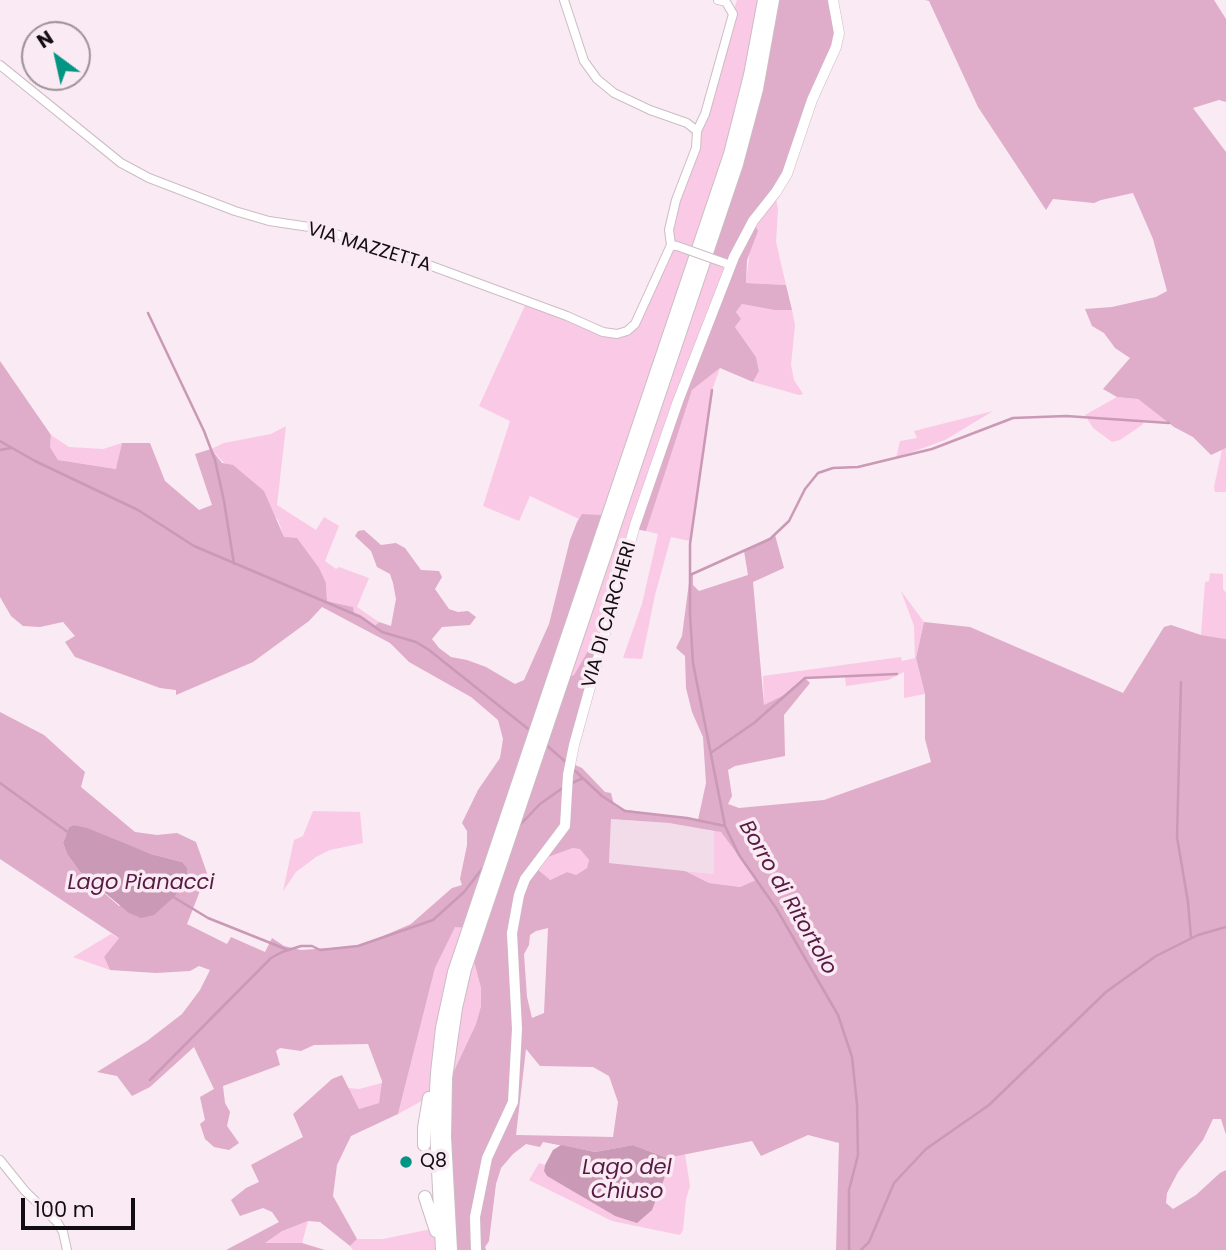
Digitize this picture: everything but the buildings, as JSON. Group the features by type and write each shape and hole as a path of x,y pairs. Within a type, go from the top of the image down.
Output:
{"highway":[{"path":"441,1250 435,1110 439,1053 446,1010 467,929 730,154 750,75 764,0"},
{"path":"451,1250 446,1078 464,970 733,177 754,100 774,0"},
{"path":"424,1145 436,1032 446,1010"},
{"path":"425,1198 441,1250"}],"street":[{"path":"564,0 584,61 597,79 614,93 687,123 697,131"},
{"path":"718,0 726,2 733,14 705,114 697,131 696,148 676,200 669,230 674,246 728,264"},
{"name":"VIA DI CARCHERI","path":"477,1250 475,1217 487,1158 513,1102 517,1029 512,933 519,895 525,879 565,826 568,775 574,745 635,525 728,264 753,221 787,174 813,100 836,47 839,33 833,0"},
{"name":"VIA MAZZETTA","path":"0,65 121,163 149,178 220,206 269,221 316,228 399,254 603,332 617,334 627,331 635,324 674,246"},
{"path":"0,1160 25,1191 57,1222 64,1232 66,1250"}],"shaded area":[{"path":"737,0 764,0 750,75 608,515 582,514 579,519 530,496 519,521 483,506 510,421 479,406 527,301 603,332 627,331 671,245 669,230 681,183"},
{"path":"773,0 833,0 839,33 794,156 753,221 758,231 747,260 746,283 786,285 792,310 774,310 742,304 736,312 741,319 735,327 756,357 759,371 753,382 720,368 692,390 646,531 634,529 731,265 706,256"},
{"path":"925,0 1214,0 1226,19 1226,102 1219,100 1193,108 1226,152 1226,448 1211,455 1193,437 1174,427 1138,399 1117,397 1103,389 1130,358 1115,348 1104,333 1092,326 1085,309 1112,307 1156,297 1167,291 1153,239 1133,193 1094,203 1053,199 1046,210 978,107 929,1"},
{"path":"776,199 776,242 786,285 746,283 753,221"},
{"path":"706,256 731,265 678,401 604,633 593,642 574,675 563,679"},
{"path":"742,304 774,310 792,310 795,325 791,365 794,380 803,394 753,382 759,371 756,357 735,327 741,319 736,312"},
{"path":"0,361 51,435 50,447 58,460 116,469 122,443 150,443 165,481 199,510 212,505 195,454 211,449 222,463 233,465 264,491 284,537 297,538 319,568 326,583 327,601 353,607 354,614 375,626 379,622 391,626 396,599 393,583 390,574 377,567 371,551 355,536 358,531 364,530 381,545 396,543 405,548 421,570 439,571 442,577 435,589 449,609 468,611 476,617 470,625 442,627 432,639 439,648 451,657 486,667 515,684 524,680 549,624 577,522 582,514 608,515 467,928 455,927 435,968 398,1114 351,1136 337,1165 333,1196 357,1239 350,1246 320,1222 308,1221 282,1231 265,1243 302,1243 325,1250 226,1250 279,1222 272,1212 263,1208 240,1216 231,1200 259,1182 251,1165 303,1137 293,1114 332,1079 342,1075 359,1109 379,1103 382,1081 368,1044 314,1045 301,1051 280,1048 276,1051 280,1065 223,1086 225,1103 230,1112 227,1126 239,1143 229,1150 214,1147 205,1139 200,1124 205,1120 200,1097 214,1089 194,1047 150,1087 132,1096 117,1076 97,1072 147,1041 182,1014 200,990 210,970 199,966 190,971 156,973 110,970 104,957 119,938 0,859 0,712 44,735 85,772 81,787 135,832 157,835 177,833 196,842 207,873 187,924 227,944 231,937 265,952 272,938 284,946 301,950 360,946 411,924 452,888 462,885 460,879 467,831 462,823 478,790 500,758 503,739 498,720 471,697 409,662 390,643 322,607 309,621 253,662 176,695 176,690 160,688 75,657 65,642 75,636 63,622 40,627 23,626 11,616 0,597","holes":["73,825 151,854 182,862 119,906 80,872 67,854 63,843 69,827"]},
{"path":"720,368 712,390 690,541 671,537 655,595 642,659 623,658 642,604 658,534 646,531 671,452 692,390"},
{"path":"1117,397 1138,399 1169,423 1145,420 1120,440 1112,442 1093,428 1085,415"},
{"path":"993,411 945,440 896,458 900,441 917,438 914,431"},
{"path":"286,426 277,505 316,530 324,517 339,526 325,561 336,569 339,567 369,578 357,607 379,622 375,627 353,614 353,607 327,601 326,583 284,537 278,520 211,449 224,443 271,434"},
{"path":"51,435 69,447 103,449 122,443 117,469 58,460 50,447"},
{"path":"1226,448 1226,492 1215,492 1222,450"},
{"path":"775,535 784,568 753,582 764,705 786,694 805,678 810,683 784,715 785,756 735,766 728,770 732,796 728,804 739,808 824,800 931,762 925,739 925,694 916,658 924,622 970,627 1123,693 1164,627 1171,625 1201,635 1226,639 1226,1135 1221,1119 1213,1119 1203,1140 1178,1172 1167,1193 1166,1203 1173,1209 1196,1195 1226,1170 1226,1250 836,1250 839,1143 808,1135 761,1156 752,1141 667,1158 633,1145 595,1152 543,1142 540,1147 526,1144 501,1168 486,1250 451,1250 446,1088 476,1024 481,1006 481,988 471,950 562,679 574,675 593,642 604,633 571,763 582,768 605,792 611,793 614,805 620,809 698,820 706,783 703,737 692,712 686,688 685,656 676,648 682,636 690,575 693,574 693,585 699,591 748,575 744,551","holes":["611,819 669,823 721,832 756,880 740,887 709,883 685,871 609,863","573,848 580,849 589,860 587,868 576,875 567,872 550,880 535,867 548,857","548,928 544,1013 532,1018 527,997 524,954 530,935","526,1049 540,1066 593,1067 609,1076 618,1102 613,1137 516,1135"]},
{"path":"1210,573 1223,574 1223,589 1226,593 1226,639 1201,635 1205,582 1209,581"},
{"path":"901,591 924,622 916,658 925,694 904,698 904,672 888,680 846,686 845,676 815,677 800,680 786,694 764,705 763,676 901,657 902,661 915,658 914,626"},
{"path":"313,811 360,812 363,843 330,850 316,857 296,872 283,891 294,840 303,836"},
{"path":"611,819 669,823 714,830 714,874 609,863"},
{"path":"714,830 721,832 756,880 740,887 709,883 685,871 714,874"},
{"path":"580,848 589,860 587,868 576,875 567,872 549,880 535,866 548,857"},
{"path":"455,926 467,929 436,1032 429,1097 398,1114 435,968"},
{"path":"111,934 119,938 104,957 110,970 73,957"},
{"path":"471,950 481,988 481,1006 476,1024 446,1088"},
{"path":"382,1083 379,1103 359,1109 348,1088 359,1089"},
{"path":"685,1154 690,1186 680,1235 612,1221 529,1180 539,1163 545,1165 547,1176 615,1216 669,1163 667,1158"},
{"path":"308,1221 302,1243 264,1243 283,1230"},
{"path":"435,1230 441,1250 353,1250 350,1246 357,1239 383,1239"}],"water":[{"name":"Lago Pianacci","path":"73,825 151,854 182,862 187,868 187,877 174,897 154,915 141,918 129,913 80,872 67,854 63,843 69,827"},
{"name":"Lago del Chiuso","path":"561,1145 595,1152 633,1145 667,1158 669,1163 666,1174 652,1210 637,1223 615,1216 547,1176 545,1165 553,1150"}],"waterway":[{"path":"148,313 215,460 234,564"},
{"name":"Borro di Ritortolo","path":"712,390 690,544 693,663 725,826 739,855 776,908 838,1015 852,1057 857,1104 858,1155 849,1190 849,1250"},
{"path":"690,575 770,539 789,521 805,489 818,473 833,468 858,467 932,449 1013,418 1066,416 1169,423"},
{"path":"0,441 35,461 138,510 194,546 361,617 382,632 416,642 532,732"},
{"path":"0,450 11,448"},
{"path":"712,752 754,723 805,678 897,674"},
{"path":"1181,682 1177,837 1191,938"},
{"path":"544,743 568,764"},
{"path":"573,769 602,796 625,811 687,818 725,826"},
{"path":"570,784 583,778"},
{"path":"0,783 69,833"},
{"path":"519,826 540,804 564,787"},
{"path":"150,1080 271,958 301,946 312,946 320,950 358,946 433,920 464,892 485,865"},
{"path":"170,895 208,918 288,950"},
{"path":"861,1250 869,1242 894,1183 926,1149 989,1105 1106,992 1156,956 1198,935 1226,927"}],"place":[{"name":"Q8","path":"406,1162"}]}
